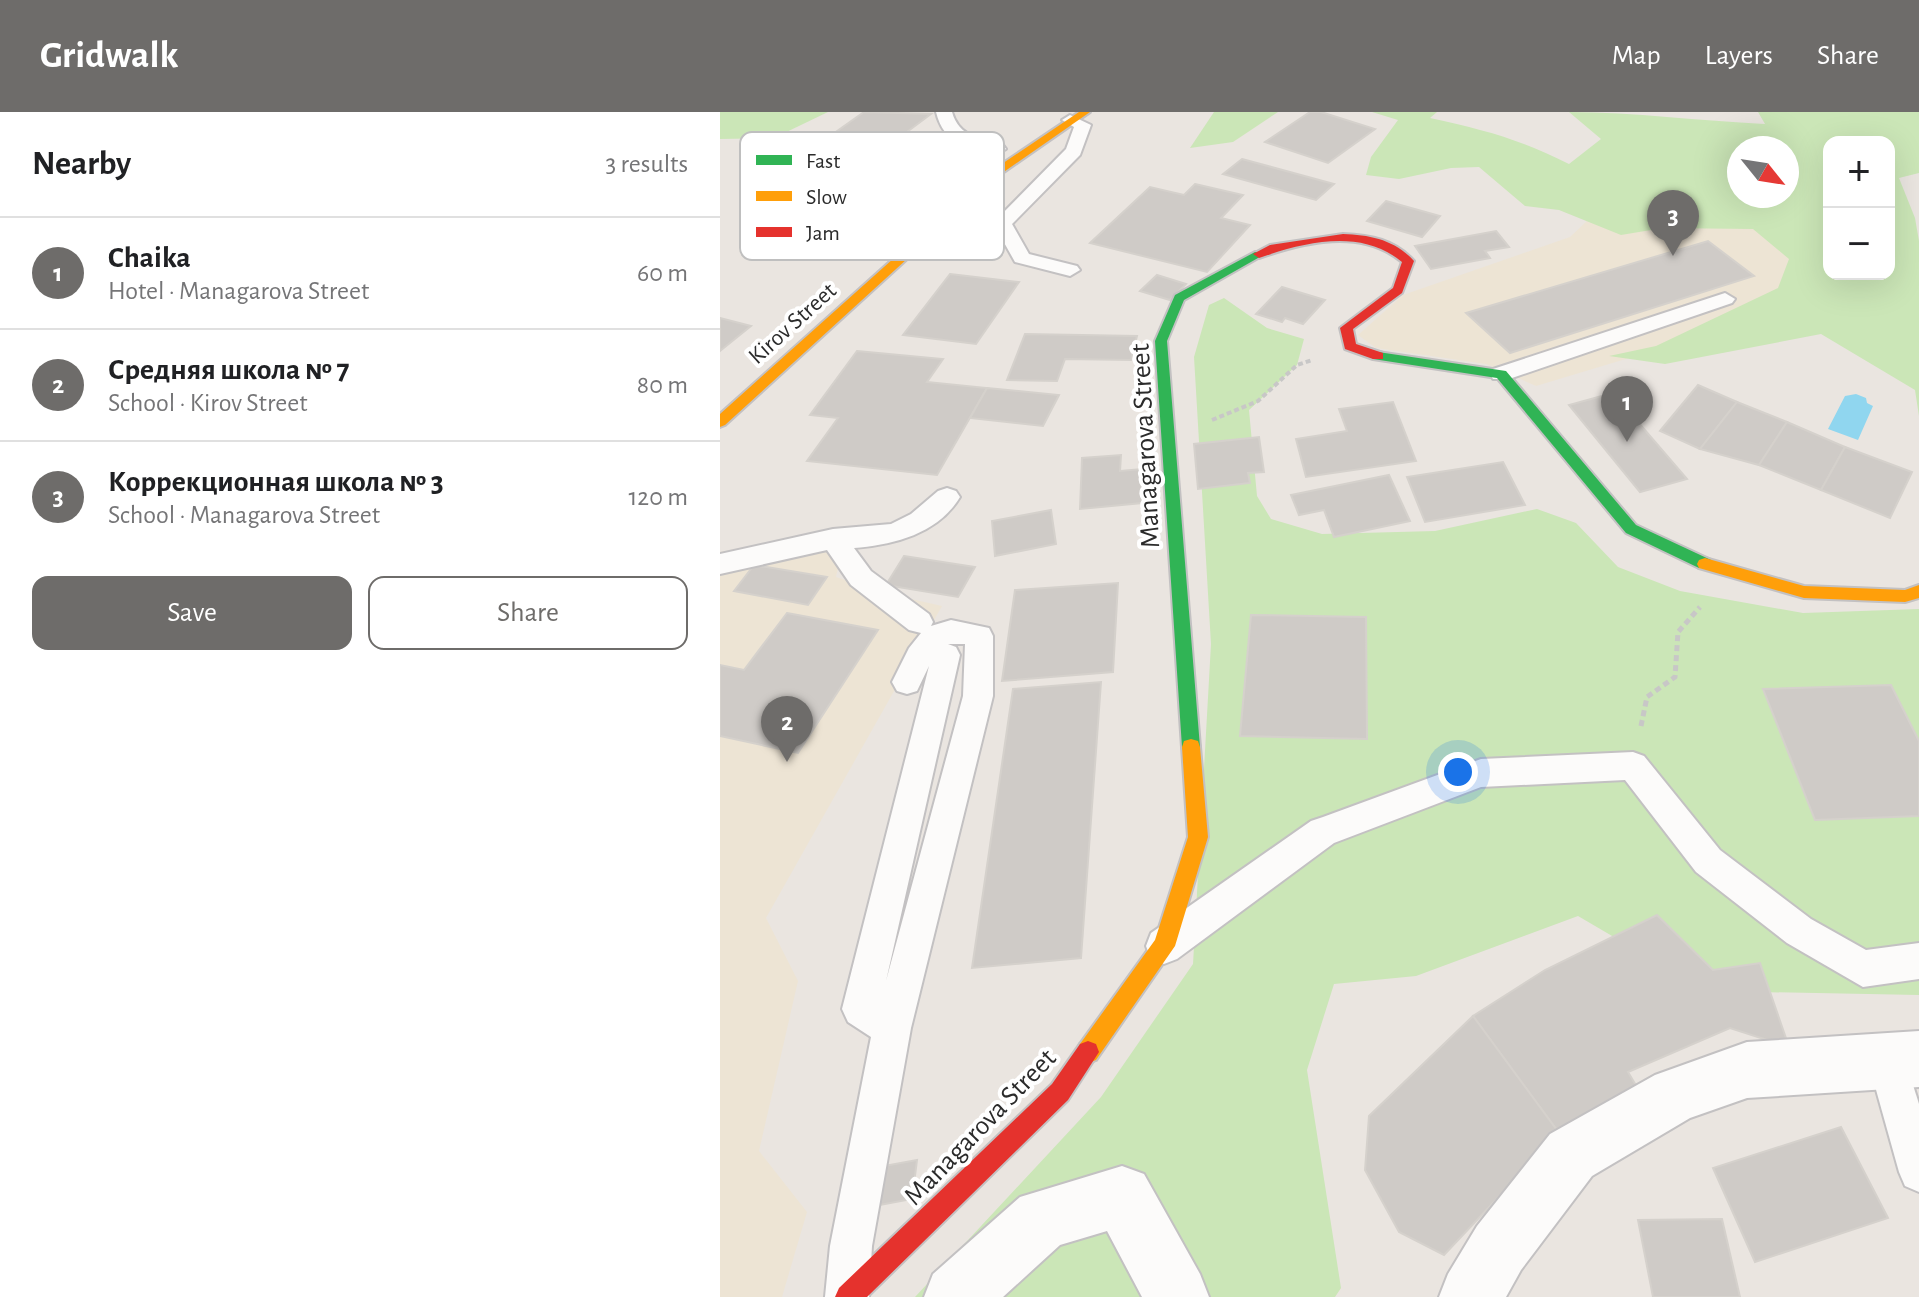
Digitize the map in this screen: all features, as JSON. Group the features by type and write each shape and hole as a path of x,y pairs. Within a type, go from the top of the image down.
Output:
{"street":[{"name":"Kirov Street","path":"1004,167 1078,116"},
{"name":"Managarova Street","path":"848,1297 1060,1092 1164,946 1198,837 1161,341 1179,298 1270,248 1353,236 1393,245 1408,261 1398,290 1346,328 1350,346"},
{"name":"Kirov Street","path":"720,422 899,260"},
{"path":"1350,346 1366,354 1501,374 1631,529 1692,561 1804,592 1905,596 1919,591"},
{"path":"1471,1297 1499,1248 1571,1155 1675,1095 1747,1070 1903,1060"},
{"path":"956,1297 1042,1219 1122,1196 1177,1297"}],"lane":[{"path":"944,112 948,128 953,132"},
{"path":"1004,221 1074,151 1083,125 1078,116"},
{"path":"1004,226 1022,258 1070,270"},
{"path":"1501,374 1725,299"},
{"path":"720,564 833,539 888,536 925,520 947,497"},
{"path":"833,539 861,578 919,622"},
{"path":"848,1297 851,1246 892,1028 861,1009 951,642 934,636 919,655 907,682"},
{"path":"1164,946 1323,832 1481,773 1633,766 1708,861 1799,931 1863,969 1919,961"},
{"path":"1903,1060 1919,1172"}],"path":[{"path":"1168,431 1209,422 1258,401 1297,365 1350,346"},
{"path":"1647,697 1675,677 1678,632 1704,602"}],"shaded area":[{"path":"1816,129 1823,207 1823,277 1722,330 1536,386 1486,364 1376,348 1358,335 1403,295 1570,237 1626,184 1647,130"},
{"path":"847,528 836,577 880,592 942,606 766,918 798,981 759,1151 807,1212 782,1297 720,1297 720,552"}],"green space":[{"path":"720,112 828,112 786,132 740,132 740,139 720,139"},
{"path":"1214,112 1278,112 1233,142 1190,148"},
{"path":"1372,112 1437,112 1430,118 1501,136 1569,164 1601,139 1569,112 1765,124 1758,112 1919,112 1919,173 1899,178 1915,218 1919,241 1919,416 1915,390 1821,334 1665,364 1609,356 1656,346 1778,288 1789,259 1753,229 1663,228 1621,235 1559,210 1525,206 1479,167 1451,168 1399,179 1366,175 1371,157 1398,120"},
{"path":"1224,298 1267,328 1304,339 1297,365 1249,410 1257,496 1271,519 1322,534 1435,531 1537,509 1576,523 1618,567 1680,591 1803,613 1919,609 1919,741 1891,685 1763,690 1815,820 1919,816 1919,995 1706,991 1578,916 1416,976 1334,984 1307,1070 1341,1288 1335,1297 915,1297 1101,1097 1193,964 1211,644 1194,357 1209,305","holes":["1251,615 1366,617 1241,736"]}],"water":[{"path":"1856,394 1866,398 1867,403 1873,406 1858,440 1828,429 1845,396"}],"building":[{"path":"864,112 931,114 907,132 836,132"},
{"path":"1310,112 1321,112 1375,129 1328,163 1265,142"},
{"path":"1242,159 1334,184 1316,200 1223,174"},
{"path":"1195,184 1243,195 1221,218 1250,225 1207,272 1090,243 1150,187 1184,195"},
{"path":"1386,201 1440,216 1422,237 1367,221"},
{"path":"1496,231 1509,247 1485,251 1490,258 1431,269 1415,246"},
{"path":"1708,241 1754,276 1510,353 1466,313"},
{"path":"950,274 1019,282 976,344 903,335"},
{"path":"1157,275 1186,284 1170,300 1140,291"},
{"path":"1282,287 1325,300 1303,324 1285,318 1282,322 1256,314"},
{"path":"720,318 751,326 720,351"},
{"path":"1025,334 1137,336 1131,360 1065,359 1057,381 1007,380"},
{"path":"857,351 943,359 927,382 987,388 937,475 807,461 838,418 810,415"},
{"path":"1698,385 1737,402 1700,449 1660,431"},
{"path":"987,388 1059,395 1043,426 970,418"},
{"path":"1613,393 1687,479 1640,492 1569,405"},
{"path":"1393,402 1416,461 1306,477 1296,439 1347,431 1339,409"},
{"path":"1737,402 1787,422 1759,465 1700,449"},
{"path":"1787,422 1845,447 1821,490 1759,465"},
{"path":"1259,437 1264,472 1248,473 1250,483 1198,489 1194,444"},
{"path":"1845,447 1912,472 1890,518 1821,490"},
{"path":"1121,455 1120,471 1142,469 1142,503 1080,509 1082,458"},
{"path":"1503,462 1525,505 1425,522 1407,477"},
{"path":"1389,475 1410,521 1334,537 1324,510 1299,515 1291,495"},
{"path":"1051,510 1056,544 995,556 992,521"},
{"path":"904,556 975,567 958,597 886,585"},
{"path":"754,565 827,577 808,605 734,591"},
{"path":"1118,583 1113,672 1002,681 1015,590"},
{"path":"787,613 878,630 798,753 720,736 720,665 744,670"},
{"path":"1251,615 1366,617 1367,739 1240,736"},
{"path":"1101,682 1081,958 972,968 1013,689"},
{"path":"1891,685 1919,741 1919,816 1815,820 1763,689"},
{"path":"1657,915 1713,970 1760,963 1789,1047 1730,1028 1628,1072 1640,1092 1559,1133 1473,1016 1545,970"},
{"path":"1473,1016 1559,1133 1444,1255 1399,1232 1365,1170 1369,1116"},
{"path":"1841,1127 1888,1218 1755,1262 1713,1168"},
{"path":"917,1160 912,1199 869,1207 873,1168"},
{"path":"1722,1219 1740,1297 1653,1297 1638,1220"}],"traffic: fast":[{"path":"1191,747 1161,341 1179,298 1259,254"},
{"path":"1378,356 1501,374 1631,529 1705,564"}],"traffic: slow":[{"path":"1004,167 1085,112"},
{"path":"720,422 899,260"},
{"path":"1705,564 1804,592 1905,596 1919,591"},
{"path":"1088,1052 1164,946 1198,837 1191,747"}],"traffic: jam":[{"path":"1259,254 1270,248 1343,237 1361,238 1394,249 1408,261 1398,290 1346,328 1350,346 1378,356"},
{"path":"848,1297 1060,1092 1088,1052"}],"place":[{"name":"Коррекционная школа № 3","path":"1673,256"},
{"name":"Chaika","path":"1627,442"},
{"name":"Средняя школа № 7","path":"787,762"}]}
